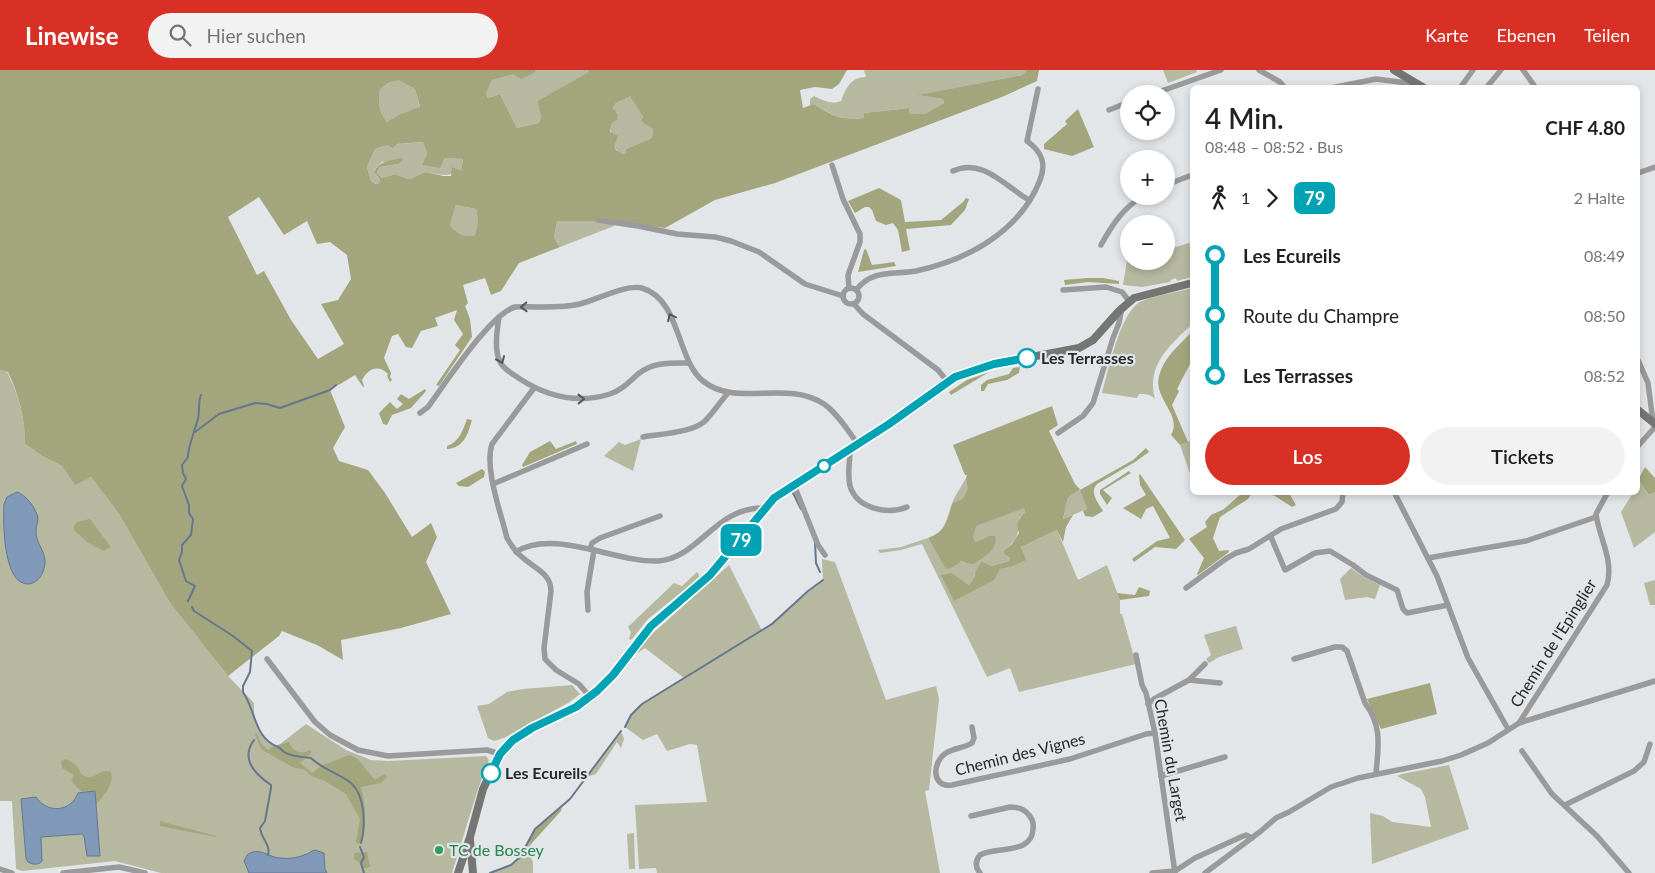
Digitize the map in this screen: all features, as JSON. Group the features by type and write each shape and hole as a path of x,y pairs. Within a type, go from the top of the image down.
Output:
{"street":[{"path":"1175,86 1221,70"},
{"path":"1259,70 1282,85"},
{"path":"1394,70 1420,85"},
{"path":"1462,85 1473,70"},
{"path":"1488,85 1501,70"},
{"path":"1523,70 1534,85"},
{"path":"1346,85 1376,79 1415,85"},
{"path":"856,290 865,281 874,276 927,268 971,253 988,242 1017,218 1038,185 1043,167 1039,152 1026,141 1038,89"},
{"path":"1109,110 1120,106"},
{"path":"832,165 842,199 860,234 860,242 848,275 848,288 843,296 846,303 854,304 863,314 938,370 947,381"},
{"path":"953,171 968,167 980,168 1029,200"},
{"path":"1640,171 1655,167"},
{"path":"1175,182 1190,176"},
{"path":"1101,245 1119,217 1130,205"},
{"path":"598,220 677,234 731,240 760,252 805,284 843,296"},
{"path":"458,873 483,789 500,754 513,740 532,728 576,707 590,697 613,675 651,626 710,575 733,550 774,498 850,450 928,397 947,381 960,374 1003,362 1079,348 1097,337 1125,305 1145,294 1190,283"},
{"path":"1058,433 1083,416 1093,403 1125,305 1122,292 1106,287 1063,290"},
{"path":"420,413 428,407 480,337 498,317 512,308 574,305 634,288 642,288 659,300 665,307 680,339 688,363 702,380 718,390 728,393 788,393 814,399 834,413 858,444"},
{"path":"848,288 856,290"},
{"path":"854,304 859,298 856,290"},
{"path":"498,317 497,346 500,362 508,371 534,388 571,399 590,399 619,390 641,372 652,366 688,363"},
{"path":"1640,365 1648,383 1654,425 1640,443"},
{"path":"534,388 492,444 490,453 493,484 507,538 516,552 546,576 551,586 544,648 545,659 550,666 579,684 590,697"},
{"path":"642,436 697,426 705,420 728,393"},
{"path":"1640,412 1654,425"},
{"path":"1640,419 1654,425"},
{"path":"493,484 587,444"},
{"path":"850,450 850,483 857,497 869,506 886,510 898,511 907,507"},
{"path":"794,485 818,546 825,555"},
{"path":"1186,588 1227,558 1236,553 1249,550 1281,529 1336,509 1342,502 1343,495"},
{"path":"1396,495 1437,576 1468,658 1508,729"},
{"path":"1428,558 1522,542 1596,517 1597,510 1606,495"},
{"path":"516,552 525,546 536,544 560,545 592,549 640,559 665,560 684,552 732,514 751,508 765,508"},
{"path":"588,610 587,592 593,542 660,516"},
{"name":"Chemin de l'Epinglier","path":"1519,723 1607,585 1609,572 1608,555 1596,517"},
{"path":"1271,536 1284,570 1315,553 1330,551 1366,575 1397,590 1403,609 1406,612 1448,606"},
{"path":"1294,660 1335,647 1342,647 1347,650 1365,703 1378,728 1379,741 1376,774"},
{"name":"Chemin du Larget","path":"1136,655 1142,685 1156,733 1175,872"},
{"path":"267,660 315,722 330,735 358,750 388,756 487,750 500,754"},
{"path":"1148,704 1189,680 1205,664"},
{"path":"1189,680 1220,683"},
{"path":"1205,873 1276,818 1323,792 1350,780 1442,761 1461,755 1499,737 1519,723 1655,681"},
{"name":"Chemin des Vignes","path":"972,727 974,738 972,743 948,752 937,762 936,775 943,785 952,785 1070,759 1146,734 1156,733"},
{"path":"1565,805 1634,771 1644,762 1650,744"},
{"path":"1522,751 1552,794 1603,842 1630,873"},
{"path":"1161,776 1226,757"},
{"path":"971,816 1017,807 1028,814 1033,824 1032,836 1024,845 980,855 976,863 980,873"},
{"path":"1152,873 1175,872 1195,858 1241,837 1246,835 1252,838"},
{"path":"470,837 473,873"},
{"path":"63,873 119,867 145,873"},
{"path":"0,870 12,873"}],"green space":[{"path":"0,70 535,70 536,72 521,79 513,74 492,80 486,94 488,98 500,94 517,128 539,123 541,117 537,101 589,72 588,70 847,70 839,84 832,89 815,87 800,90 803,108 814,104 838,117 856,119 864,118 864,113 909,108 910,114 925,114 944,103 943,99 918,95 1022,75 1027,70 1039,70 1037,81 1002,97 775,183 715,200 665,228 613,221 557,221 554,238 560,247 519,263 501,291 491,295 485,278 463,285 468,303 465,306 470,319 472,337 439,386 436,385 460,350 455,345 463,334 454,320 457,310 435,318 438,326 421,331 412,348 406,347 398,334 392,336 384,358 391,373 390,377 392,380 390,382 388,374 381,369 373,369 364,376 362,380 363,387 355,375 330,390 345,427 333,448 339,461 368,470 385,493 412,537 431,523 437,537 426,562 451,614 401,628 341,640 343,660 317,645 282,631 279,636 228,676 170,603 119,514 91,477 75,485 62,466 42,456 25,444 23,416 15,389 8,372 0,370","holes":["399,80 415,89 420,107 398,115 387,122 382,114 379,99 380,90 388,83","630,96 643,117 641,121 653,129 652,138 626,149 626,153 623,154 616,150 614,146 618,136 610,132 612,123 617,120 618,115 613,108 616,103","423,142 427,154 422,165 440,168 445,158 463,159 461,171 452,167 451,176 426,172 409,179 396,174 382,178 377,173 380,167 398,164 403,160 401,158 385,162 376,168 374,172 380,180 379,183 376,184 371,181 367,167 375,149 388,145 393,148 397,144","259,197 284,235 307,221 317,244 330,242 347,255 351,279 338,300 321,304 344,344 318,359 291,320 264,271 257,275 228,217","456,205 476,209 478,221 475,235 467,236 458,233 450,225"]},
{"path":"535,70 588,70 590,72 537,101 541,117 539,123 517,128 500,94 488,98 486,94 492,80 513,73 536,72"},
{"path":"864,70 1027,70 1022,75 920,95 943,99 944,103 925,114 910,114 909,108 864,113 864,118 843,118 833,115 814,104 810,106 810,99 814,96 830,102 841,101 852,81 866,77"},
{"path":"1163,70 1196,70 1197,72 1168,83"},
{"path":"399,79 415,89 420,108 398,115 387,122 380,107 380,90 388,83"},
{"path":"630,95 643,117 653,129 652,138 626,149 626,153 623,154 616,149 612,141 612,123 617,120 613,108 616,103"},
{"path":"1078,109 1094,147 1072,156 1044,149 1044,144 1067,124 1065,121"},
{"path":"423,142 427,154 423,164 443,163 445,158 463,159 461,171 443,175 426,172 409,179 396,174 382,178 377,173 380,167 398,164 382,162 374,170 380,180 379,183 371,181 367,167 375,149 388,145"},
{"path":"879,188 901,200 905,222 941,220 966,198 969,199 965,210 951,225 906,229 910,250 902,252 898,230 893,223 886,225 876,221 869,207 865,207 855,213 848,201"},
{"path":"456,205 476,209 478,221 475,235 467,236 461,234 450,225"},
{"path":"557,221 613,221 614,226 560,247 554,238"},
{"path":"1190,243 1190,278 1177,281 1176,278 1170,282 1142,287 1123,285 1125,270 1175,270 1175,247"},
{"path":"866,249 872,265 894,262 896,266 858,272 864,250"},
{"path":"1088,278 1119,281 1119,284 1088,282 1065,285 1064,280"},
{"path":"1190,288 1190,326 1168,348 1157,366 1153,387 1155,399 1146,394 1139,394 1137,398 1102,393 1111,357 1126,318 1140,302"},
{"path":"1190,334 1190,364 1177,389 1179,391 1172,405 1188,442 1180,445 1171,435 1174,428 1173,421 1158,384 1164,363"},
{"path":"1020,367 1019,373 1007,380 988,384 984,391 981,391 981,385 987,380 1009,374 1013,368"},
{"path":"0,370 7,372 18,398 25,444 42,456 62,466 75,484 91,477 119,514 170,603 228,676 254,703 254,716 260,733 274,746 279,745 306,724 346,750 371,760 388,761 486,756 489,760 452,873 161,873 115,861 22,871 16,869 12,801 0,801"},
{"path":"989,372 951,395 949,392 967,380"},
{"path":"425,389 426,391 411,408 392,415 387,425 383,424 379,413 390,402 397,409 403,404 397,399 401,394 409,399"},
{"path":"1052,406 1058,425 1049,431 1075,484 1080,489 1068,498 1063,519 1073,515 1066,527 1063,542 1057,530 1021,547 1026,560 1011,567 1000,569 994,580 954,601 941,575 952,573 969,585 982,562 991,566 1009,561 1010,558 1003,551 1012,544 1019,533 1018,521 1025,512 1024,508 976,526 973,537 975,542 989,536 995,536 996,541 992,551 974,564 961,561 953,567 946,569 928,538 943,528 953,503 963,499 968,489 967,475 965,475 953,445"},
{"path":"467,419 472,420 464,439 458,446 447,449 447,446 455,442 460,435"},
{"path":"641,439 633,471 604,456 619,442 625,445"},
{"path":"550,441 556,449 576,441 577,444 523,467 522,465 530,452"},
{"path":"1190,441 1190,473 1180,445"},
{"path":"1146,448 1149,452 1097,484 1094,494 1103,511 1093,517 1085,516 1083,511 1087,509 1080,490 1133,460"},
{"path":"1018,462 1025,512 1019,518 1016,537 1003,551 1010,558 1009,561 991,566 974,575 973,582 969,585 952,573 954,601 999,569 1011,567 1025,560 1021,547 1057,530 1078,580 1107,565 1120,600 1120,614 1122,614 1136,664 1019,692 1010,668 987,677 922,544 880,553 878,550 901,547 928,538 946,568 960,561 974,564 992,551 989,536 975,542 938,534 942,530 953,500 968,475 965,475 962,468"},
{"path":"1645,467 1655,478 1655,492 1649,495 1640,482 1640,476"},
{"path":"482,469 485,472 484,477 468,487 459,486 456,483"},
{"path":"1129,471 1131,473 1103,490 1112,498 1107,505 1100,494 1100,490"},
{"path":"1140,474 1185,540 1176,549 1155,547 1134,562 1132,559 1157,541 1170,538 1153,506 1146,509 1141,519 1123,508 1146,495 1140,485"},
{"path":"1640,482 1649,495 1655,492 1655,532 1634,548 1621,512 1632,495 1640,495"},
{"path":"1080,489 1087,509 1063,519 1068,498"},
{"path":"1240,495 1251,495 1248,499 1220,517 1213,538 1219,551 1228,550 1229,552 1198,575 1204,558 1189,539 1207,527 1205,522 1211,515 1224,509"},
{"path":"1272,495 1290,495 1296,505 1292,507"},
{"path":"90,519 111,547 103,551 87,542 74,530 77,522"},
{"path":"822,559 835,562 886,700 936,686 939,699 929,790 925,791 940,873 657,873 656,868 639,869 635,805 707,802 697,745 690,744 667,751 657,734 643,740 625,727 636,710 643,704 684,678 645,648 636,654 635,652 652,634 729,565 762,631 823,580"},
{"path":"1351,568 1365,578 1380,585 1375,599 1367,597 1345,600 1340,579"},
{"path":"697,572 699,578 648,619 631,640 629,639 631,632 628,627 674,583 682,586"},
{"path":"1655,580 1655,605 1650,605 1644,583"},
{"path":"1139,587 1150,591 1149,596 1120,600 1117,593 1135,595"},
{"path":"1236,626 1243,649 1219,657 1209,663 1206,659 1211,655 1204,635"},
{"path":"1430,683 1437,714 1381,729 1367,699"},
{"path":"572,685 580,694 568,703 504,738 494,741 488,738 477,706 489,704 507,692"},
{"path":"621,731 624,739 621,748 617,742 596,774 586,777 593,770"},
{"path":"257,733 261,743 268,750 274,746 289,742 298,752 310,750 312,752 300,763 312,773 321,766 349,755 358,759 373,778 376,779 385,774 387,777 381,783 361,787 365,814 363,840 358,844 356,842 360,819 346,794 323,780 313,777 305,770 292,767 261,749 255,734"},
{"path":"66,759 79,768 81,774 86,777 107,771 111,772 110,785 96,805 95,792 83,793 71,781 74,775 62,768 61,761"},
{"path":"1449,765 1469,829 1372,864 1370,813 1383,816 1392,822 1431,827 1425,797 1421,789 1397,776"},
{"path":"562,807 561,811 532,843 528,843 535,829"},
{"path":"160,821 216,836 216,837 160,826"},
{"path":"634,833 635,869 629,869 627,834"},
{"path":"528,843 532,843 528,851 533,862 533,873 490,873 503,869 513,862 522,854"},
{"path":"367,852 370,867 362,869 359,862 354,859 354,853"}],"water":[{"path":"17,492 27,499 36,511 38,519 36,535 45,559 40,577 31,584 25,584 15,577 5,546 4,504 7,497"},
{"path":"95,791 100,856 87,856 84,836 82,834 41,837 42,861 36,864 28,862 26,858 21,799 36,797 46,806 58,808 70,804 78,793"},
{"path":"315,850 324,853 327,873 249,873 244,861 247,855 255,852 275,857 292,858"}],"waterway":[{"path":"195,432 219,414 255,403 280,408 330,390 336,385"},
{"path":"188,601 195,586 186,581 179,560 182,545 191,535 193,519 189,513 189,505 182,486 186,479 182,465 188,457 198,418 201,395"},
{"path":"793,493 801,509"},
{"path":"815,543 816,563 820,572"},
{"path":"625,727 631,715 642,704 772,624 823,580"},
{"path":"192,607 194,611 233,636 252,651 250,672 243,686 243,692 264,737 287,754 311,758 356,788 362,803 364,820 361,843"},
{"path":"490,873 511,865 520,857 535,829 570,799 621,731"},
{"path":"254,740 248,754 251,766 271,785 265,821 260,828 269,851 268,855"},
{"path":"360,847 364,857 361,863 364,873"}],"bus line":[{"name":"79","path":"491,773 500,754 513,740 532,728 576,707 597,691 618,669 651,626 710,575 733,550 774,498 889,424 928,397 947,381 969,371 1027,358"}],"place":[{"name":"Les Terrasses","path":"1027,358"},
{"name":"Les Ecureils","path":"491,773"},
{"name":"TC de Bossey","path":"439,850"}]}
